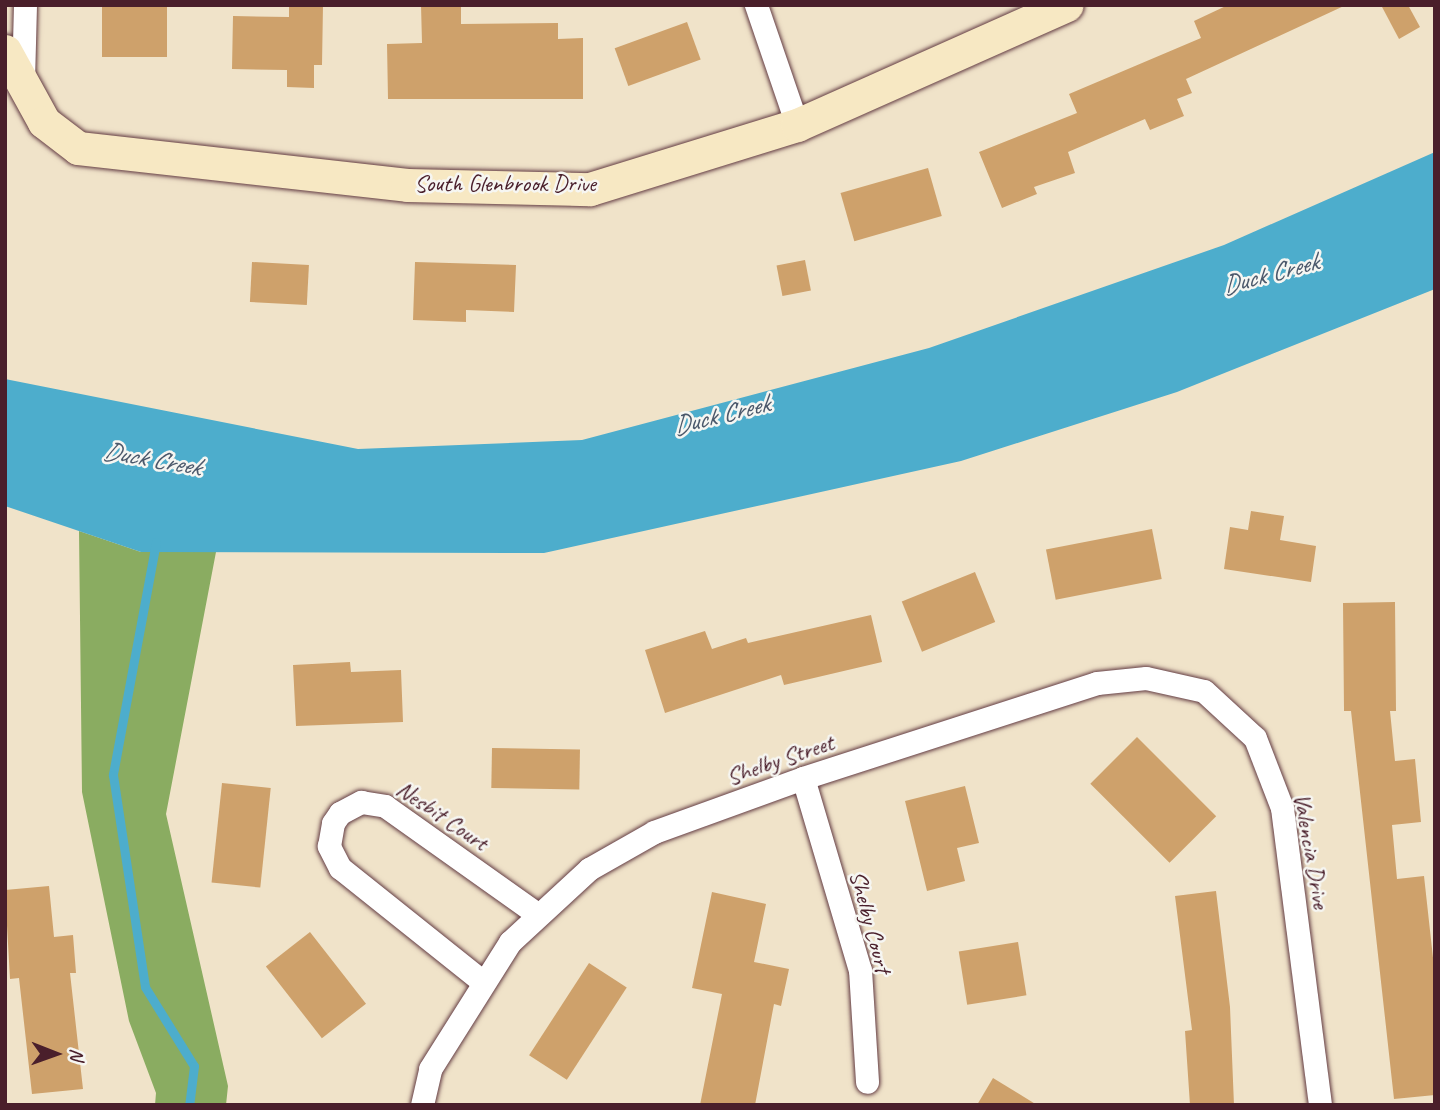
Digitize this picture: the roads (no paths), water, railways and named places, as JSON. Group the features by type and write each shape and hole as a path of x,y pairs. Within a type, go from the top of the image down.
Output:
{"street":[{"path":"23,84 25,5"},
{"path":"756,5 797,125"},
{"name":"South Glenbrook Drive","path":"5,51 44,122 78,148 407,185 590,189 797,125 1066,5"},
{"name":"Shelby Street","path":"422,1105 430,1069 510,942 537,914 589,869 654,832 803,778 1097,683 1146,678"},
{"name":"Valencia Drive","path":"1146,678 1204,691 1255,738 1282,808 1320,1105"},
{"name":"Shelby Court","path":"803,778 860,970 867,1082"},
{"name":"Nesbit Court","path":"483,982 340,867 329,846 333,823 340,813 361,802 385,806 537,914"}],"water":[{"name":"Duck Creek","path":"1435,152 1435,289 1177,392 961,461 544,553 141,552 5,506 5,379 358,449 582,440 929,348 1224,245"}],"waterway":[{"path":"156,542 113,775 145,987 194,1066 189,1105"}]}
